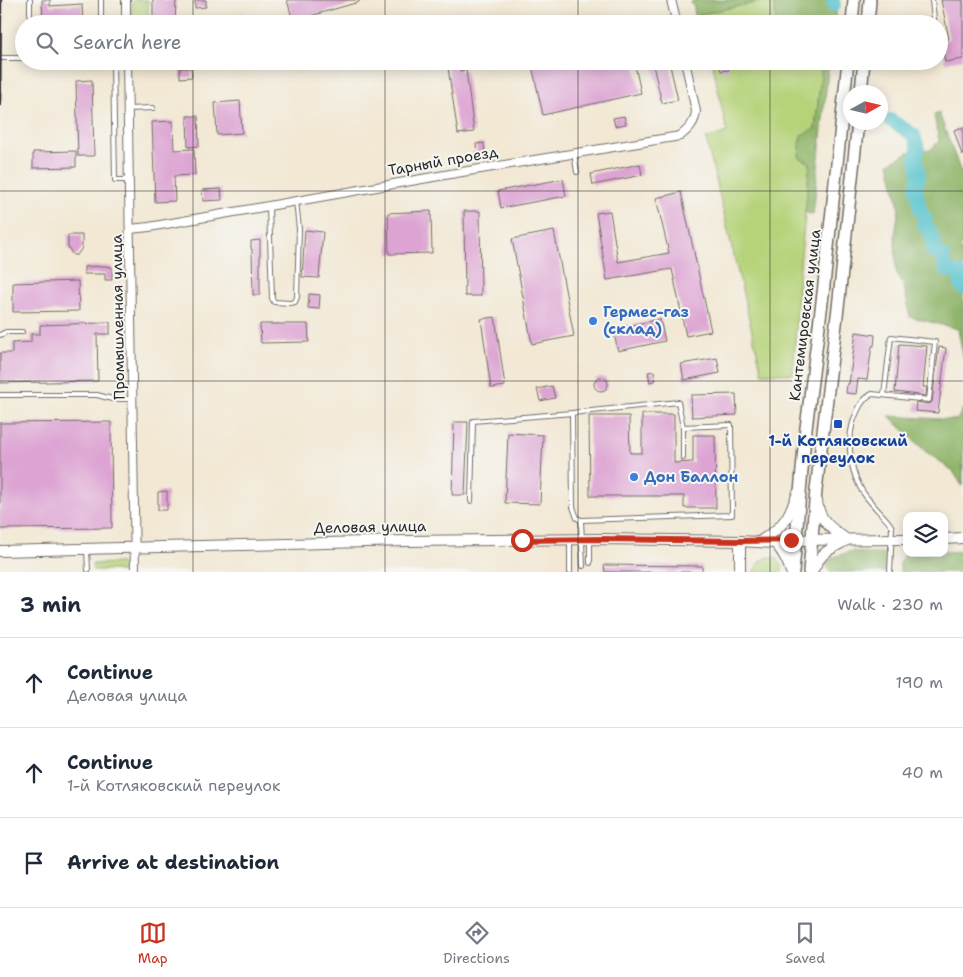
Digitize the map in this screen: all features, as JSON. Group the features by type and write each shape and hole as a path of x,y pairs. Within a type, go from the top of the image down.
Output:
{"main road":[{"path":"853,15 854,0"},
{"path":"869,15 870,0"},
{"name":"Кантемировская улица","path":"792,572 793,540 823,294 847,70"},
{"path":"862,85 863,70"},
{"name":"Кантемировская улица","path":"811,572 816,490 857,130"}],"street":[{"path":"126,0 126,15"},
{"path":"671,0 675,15"},
{"name":"Промышленная улица","path":"127,70 135,572"},
{"name":"Тарный проезд","path":"130,229 680,136 689,129 695,119 696,111 687,70"},
{"path":"762,540 774,533 782,525 791,510 800,488"},
{"path":"816,490 818,507 822,517 829,527 847,540"},
{"path":"948,539 963,538"},
{"name":"Деловая улица","path":"0,551 406,541 586,539 740,541"},
{"path":"740,541 903,539"},
{"path":"740,541 775,543 793,540"},
{"path":"811,572 824,553 847,540"},
{"path":"740,541 740,572"},
{"path":"775,543 787,560 792,572"}],"lane":[{"path":"30,0 30,15"},
{"path":"101,0 101,15"},
{"path":"932,0 934,15"},
{"path":"0,58 15,58"},
{"path":"113,70 115,180 130,180"},
{"path":"128,109 153,108"},
{"path":"574,153 577,172"},
{"path":"269,206 272,298 274,302 290,303 295,302 297,298 299,229 296,201"},
{"path":"0,335 6,332 22,332"},
{"path":"884,395 891,336 936,342 929,400 872,394 866,397 858,408 851,429 852,468 860,489 892,527 890,572"},
{"path":"0,395 97,395 112,399 132,399"},
{"path":"471,501 473,421 678,402 683,427 683,458"},
{"path":"572,413 573,507 577,518 581,520 590,563"},
{"path":"581,520 732,515 731,425 683,427"},
{"path":"570,539 570,572"},
{"path":"583,566 586,539"},
{"path":"87,549 88,570"}],"green space":[{"path":"134,0 148,0 148,15 132,15 132,3"},
{"path":"697,0 769,0 700,15 695,15 694,7 691,2"},
{"path":"773,0 776,15 701,15"},
{"path":"773,0 838,0 836,15 776,15"},
{"path":"714,70 821,70 799,276 793,374 762,373 706,139 727,132"},
{"path":"821,70 828,70 813,215 805,212 810,163 799,157 801,135 815,129"},
{"path":"939,113 963,178 963,239 960,248 963,257 963,357 958,329 910,317 904,287 896,271 895,235 899,207 889,163 909,152 930,150 939,141 934,115"},
{"path":"963,409 963,487 953,471 925,451 889,416 957,420"},
{"path":"852,551 882,553 886,556 887,561 885,572 831,572 828,569 826,564 831,559"},
{"path":"963,551 963,572 900,572 900,563 903,557 948,557 948,552"},
{"path":"768,557 776,558 782,565 782,572 753,572 761,561"},
{"path":"121,563 126,572 118,572 118,570 93,570 92,564"}],"building":[{"path":"42,0 50,0 50,6 82,4 83,15 43,15"},
{"path":"153,0 176,0 175,15 153,15"},
{"path":"195,0 206,0 206,7 195,8"},
{"path":"287,0 359,0 359,2 314,15 291,15"},
{"path":"941,0 963,0 963,59 948,62 948,15 944,15"},
{"path":"180,70 191,70 192,77 180,78"},
{"path":"448,70 466,70 474,132 458,134"},
{"path":"533,70 636,70 641,93 543,115"},
{"path":"654,70 671,70 678,100 662,103"},
{"path":"92,80 94,156 78,156 76,81"},
{"path":"240,101 242,133 217,135 215,103"},
{"path":"187,116 198,116 199,146 188,147"},
{"path":"624,116 626,124 615,126 613,118"},
{"path":"173,121 174,150 194,149 195,175 174,176 175,201 155,202 152,122"},
{"path":"963,127 963,154 962,155 954,130"},
{"path":"484,143 485,154 477,155 476,144"},
{"path":"76,151 76,167 33,168 33,152"},
{"path":"640,164 642,175 593,185 591,174"},
{"path":"563,179 566,196 501,208 498,191"},
{"path":"221,189 222,200 203,201 202,190"},
{"path":"681,192 711,331 686,336 672,269 607,280 596,213 610,211 618,262 669,253 656,198"},
{"path":"431,211 432,253 389,254 388,213"},
{"path":"464,211 480,211 481,296 465,296"},
{"path":"305,230 323,232 319,278 302,277"},
{"path":"554,231 574,336 532,344 512,239"},
{"path":"68,235 82,235 82,248 77,255 73,255 68,247"},
{"path":"260,240 260,295 253,295 251,241"},
{"path":"84,267 112,267 112,280 105,280 105,274 84,274"},
{"path":"78,281 79,311 13,312 13,283"},
{"path":"309,294 320,295 319,309 308,308"},
{"path":"495,317 505,386 491,388 481,319"},
{"path":"660,319 665,341 618,351 613,329"},
{"path":"110,322 110,334 97,334 98,381 0,383 0,353 12,353 12,343 31,342 31,334 40,334 40,325"},
{"path":"260,324 308,324 309,342 261,343"},
{"path":"856,332 875,335 867,380 858,379 856,394 846,393 847,384 849,384"},
{"path":"899,344 927,346 923,387 927,387 926,396 895,392"},
{"path":"939,347 946,348 938,413 915,411 916,402 929,404 932,402"},
{"path":"717,358 720,373 684,380 681,364"},
{"path":"654,371 656,380 650,382 648,372"},
{"path":"598,377 604,377 608,384 604,391 598,391 594,387 594,381"},
{"path":"552,386 555,398 540,401 537,389"},
{"path":"736,394 737,415 692,417 691,395"},
{"path":"642,414 674,414 674,463 693,462 693,435 715,435 716,508 684,508 684,496 590,496 589,416 629,416 630,453 642,453"},
{"path":"111,422 112,528 0,529 0,423"},
{"path":"454,422 468,422 465,495 452,495"},
{"path":"508,433 543,435 540,504 505,503"},
{"path":"167,491 167,510 158,510 158,492"},
{"path":"604,565 702,566 702,572 605,572"}],"waterway":[{"path":"833,0 834,5"},
{"path":"890,120 914,135 918,148 916,157 919,175 916,189 920,209 926,221 923,224 930,231 935,246 932,249 943,256 946,270 959,273 963,288"}],"railway":[{"path":"0,105 1,0"}],"place":[{"name":"Гермес-газ (склад)","path":"593,321"},
{"name":"1-й Котляковский переулок","path":"838,424"},
{"name":"Дон Баллон","path":"634,477"}],"route":[{"path":"522,540 791,540"}]}
